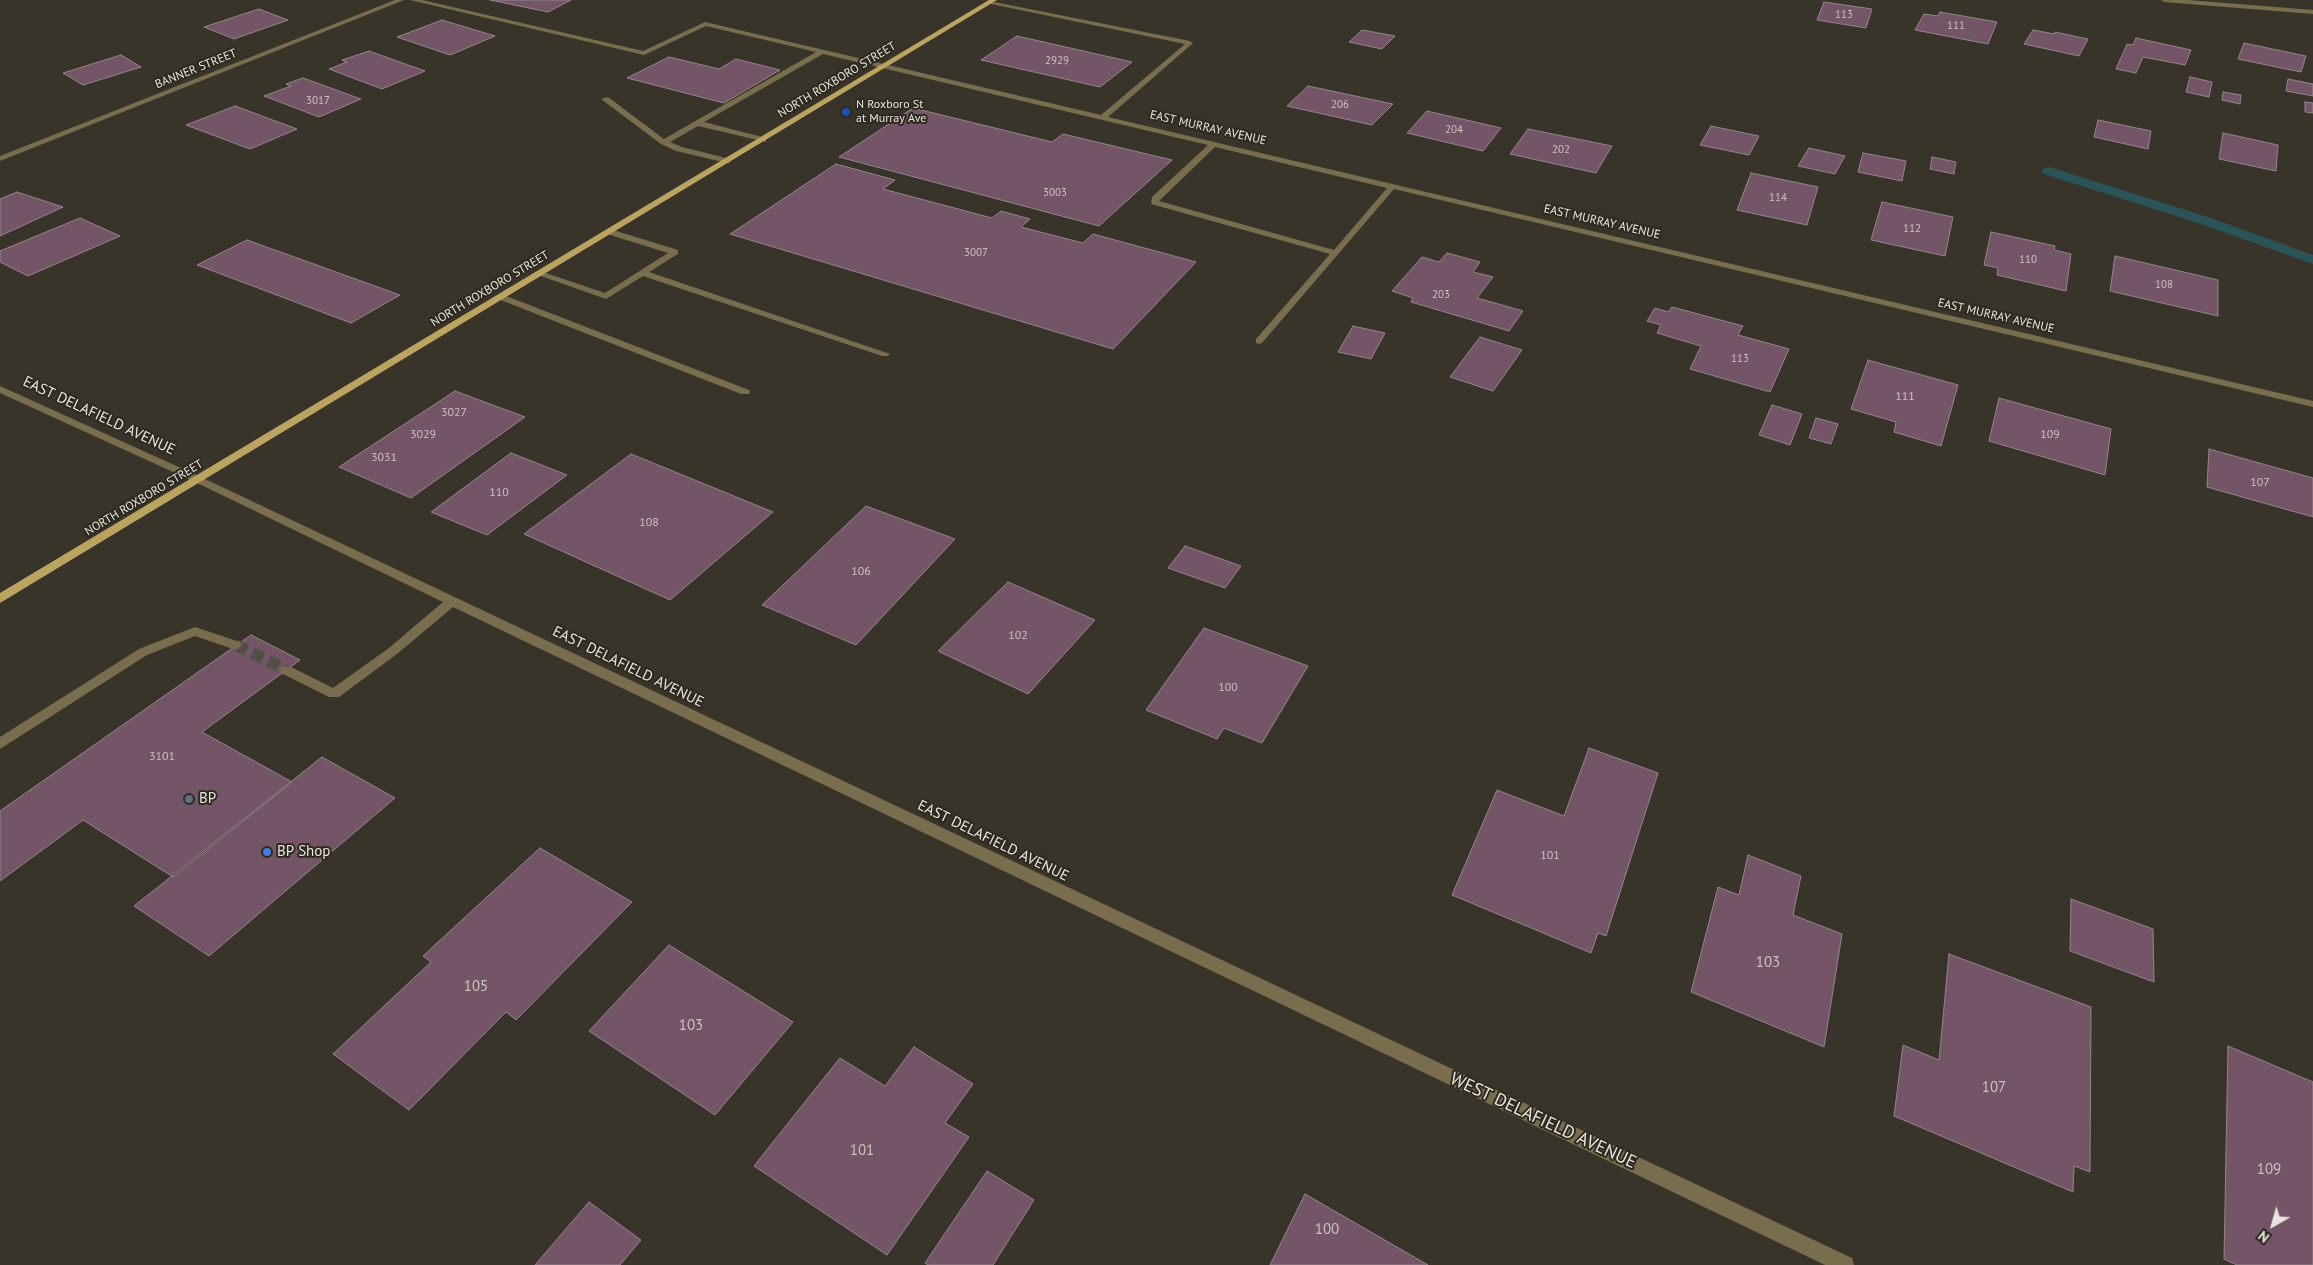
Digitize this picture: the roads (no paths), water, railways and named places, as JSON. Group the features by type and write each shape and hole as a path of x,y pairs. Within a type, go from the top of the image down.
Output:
{"main road":[{"name":"NORTH ROXBORO STREET","path":"0,599 992,1"}],"street":[{"name":"BANNER STREET","path":"0,159 401,0"},
{"name":"EAST MURRAY AVENUE","path":"414,0 644,54 705,24 2313,404"},
{"path":"2164,0 2313,12"},
{"path":"992,1 1190,42 1103,117"},
{"path":"664,142 823,51"},
{"path":"604,99 664,142 679,149 727,161"},
{"path":"697,123 762,140"},
{"path":"1215,143 1154,202 1336,253"},
{"path":"1259,341 1376,207 1392,185"},
{"path":"540,274 606,296 675,252 610,232"},
{"path":"642,273 885,354"},
{"path":"501,297 745,392"},
{"name":"EAST DELAFIELD AVENUE","path":"0,388 198,480 1240,977"},
{"path":"286,670 334,694 393,651 452,601"},
{"path":"0,744 143,652 195,631 236,645"},
{"name":"WEST DELAFIELD AVENUE","path":"1240,977 1845,1265"}],"waterway":[{"path":"2049,171 2203,220 2313,260"}],"tunnel":[{"path":"236,645 286,670"}],"place":[{"name":"N Roxboro St at Murray Ave","path":"846,112"},
{"name":"BP","path":"189,799"},
{"name":"BP Shop","path":"267,852"}]}
